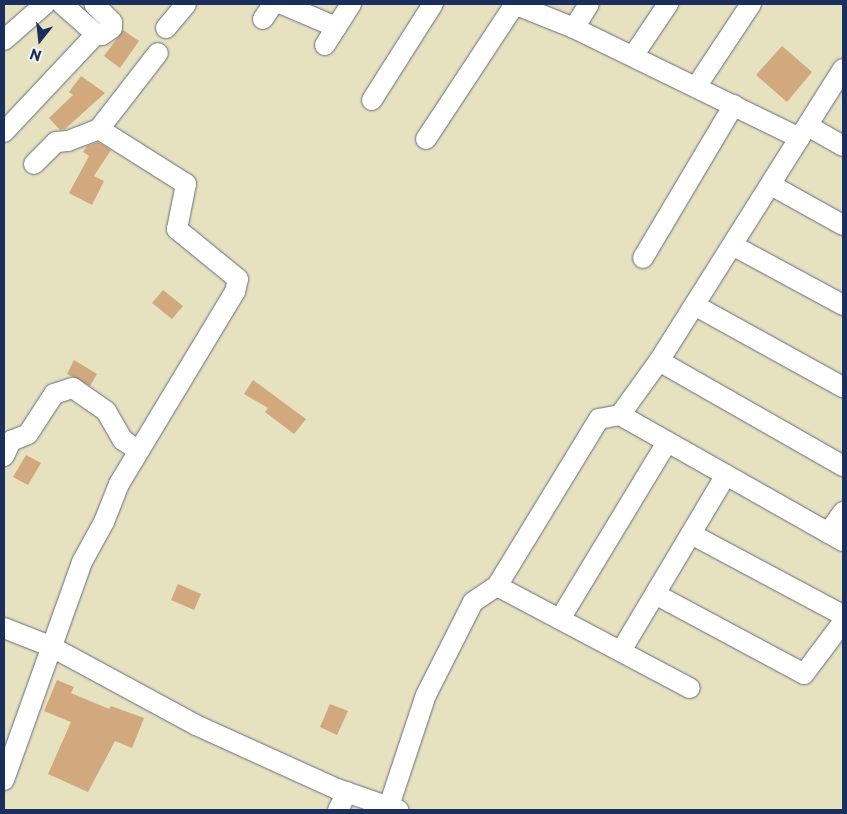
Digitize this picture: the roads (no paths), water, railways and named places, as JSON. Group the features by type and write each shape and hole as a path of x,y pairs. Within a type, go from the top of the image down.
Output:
{"street":[{"path":"4,40 45,4"},
{"path":"62,4 96,34 102,36 108,32 112,22 94,4"},
{"path":"166,28 186,4"},
{"path":"282,4 336,27"},
{"path":"325,44 351,4"},
{"path":"372,100 433,4"},
{"path":"426,139 515,4 574,28 734,105 843,146"},
{"path":"574,28 589,4"},
{"path":"633,56 668,4"},
{"path":"696,87 751,4"},
{"path":"4,132 96,34"},
{"path":"34,164 56,142 68,141 99,129 158,53"},
{"path":"620,415 696,306 843,70"},
{"path":"643,258 734,105"},
{"path":"4,780 50,646 82,562 104,522 119,484 138,451 225,314 238,278 177,229 186,184 99,129"},
{"path":"771,185 843,225"},
{"path":"734,246 843,305"},
{"path":"696,306 843,387"},
{"path":"659,361 843,466"},
{"path":"4,456 11,441 28,434 54,394 73,388 106,411 123,440 138,451"},
{"path":"4,628 50,646 196,725 347,792 394,808 426,695 473,602 497,586 599,419 620,415 836,537 843,512"},
{"path":"560,619 667,442"},
{"path":"621,652 726,475"},
{"path":"690,534 843,615"},
{"path":"497,586 690,688"},
{"path":"655,594 804,674 843,622"},
{"path":"338,810 347,792"}]}
